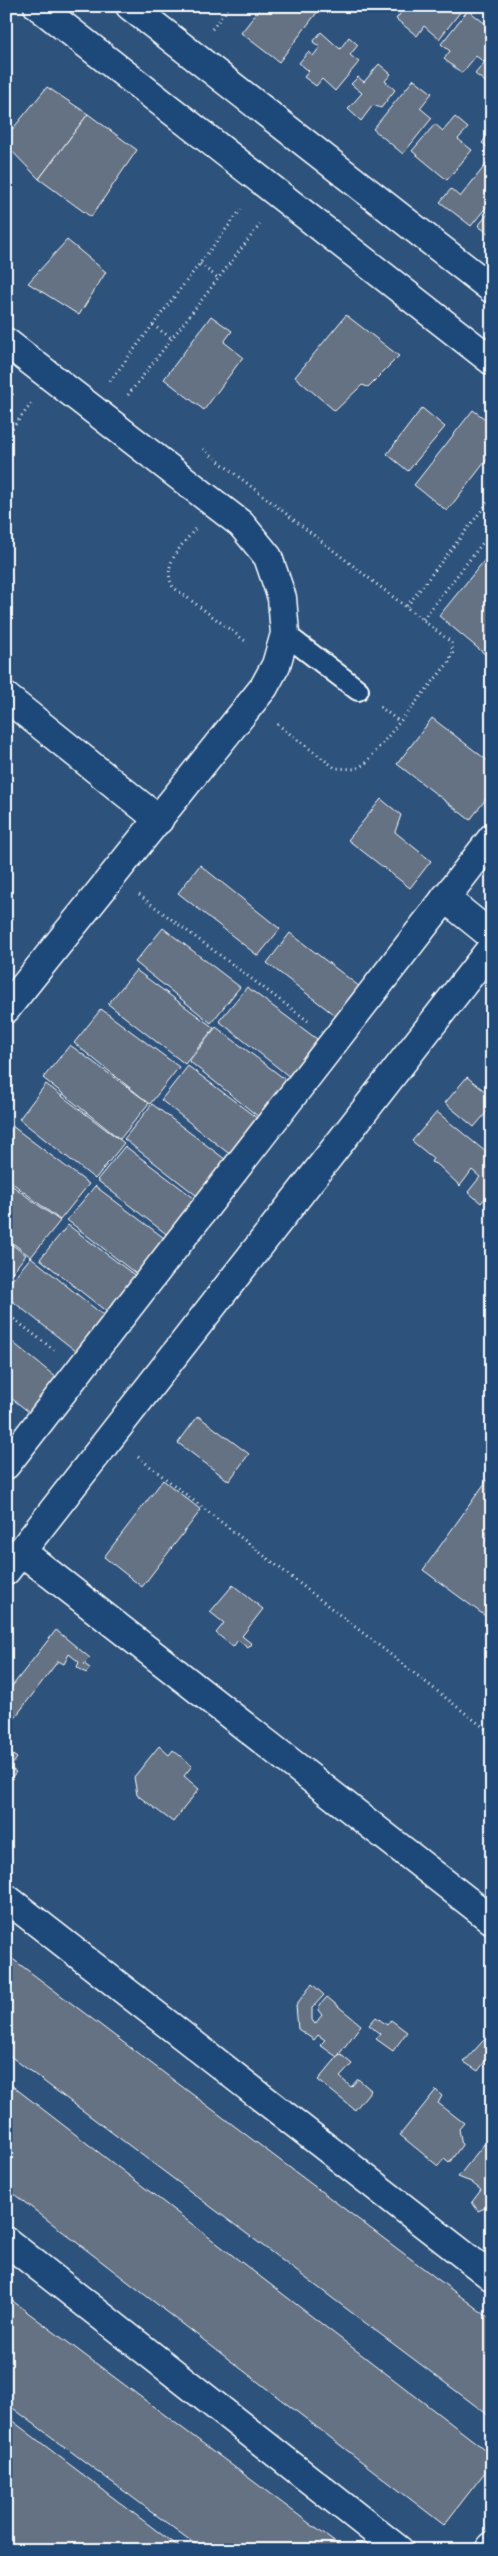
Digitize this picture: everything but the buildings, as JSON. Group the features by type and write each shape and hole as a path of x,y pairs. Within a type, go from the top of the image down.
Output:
{"street":[{"path":"38,6 492,361"},
{"path":"130,6 492,289"},
{"path":"6,342 241,524 268,557 282,598 285,634 276,664 264,687 6,1009"},
{"path":"6,698 159,820"},
{"path":"6,1465 492,838"},
{"path":"445,898 492,936"},
{"path":"492,947 14,1561 492,1920"},
{"path":"6,1898 492,2277"},
{"path":"6,2240 399,2550"},
{"path":"489,2550 492,2546"}],"lane":[{"path":"285,634 358,690"}],"path":[{"path":"99,414 154,325 200,264 272,189"},
{"path":"99,414 130,392 172,338 218,278 272,189"},
{"path":"200,264 218,278"},
{"path":"154,325 172,338"},
{"path":"6,436 51,377"},
{"path":"130,392 138,398"},
{"path":"201,447 423,619 450,642 452,652 449,662 366,763 356,769 336,768 250,705"},
{"path":"407,606 492,497"},
{"path":"214,504 169,566 168,578 173,587 276,664"},
{"path":"423,619 492,531"},
{"path":"113,875 335,1041"},
{"path":"6,1313 80,1370"},
{"path":"111,1436 492,1734"}]}
